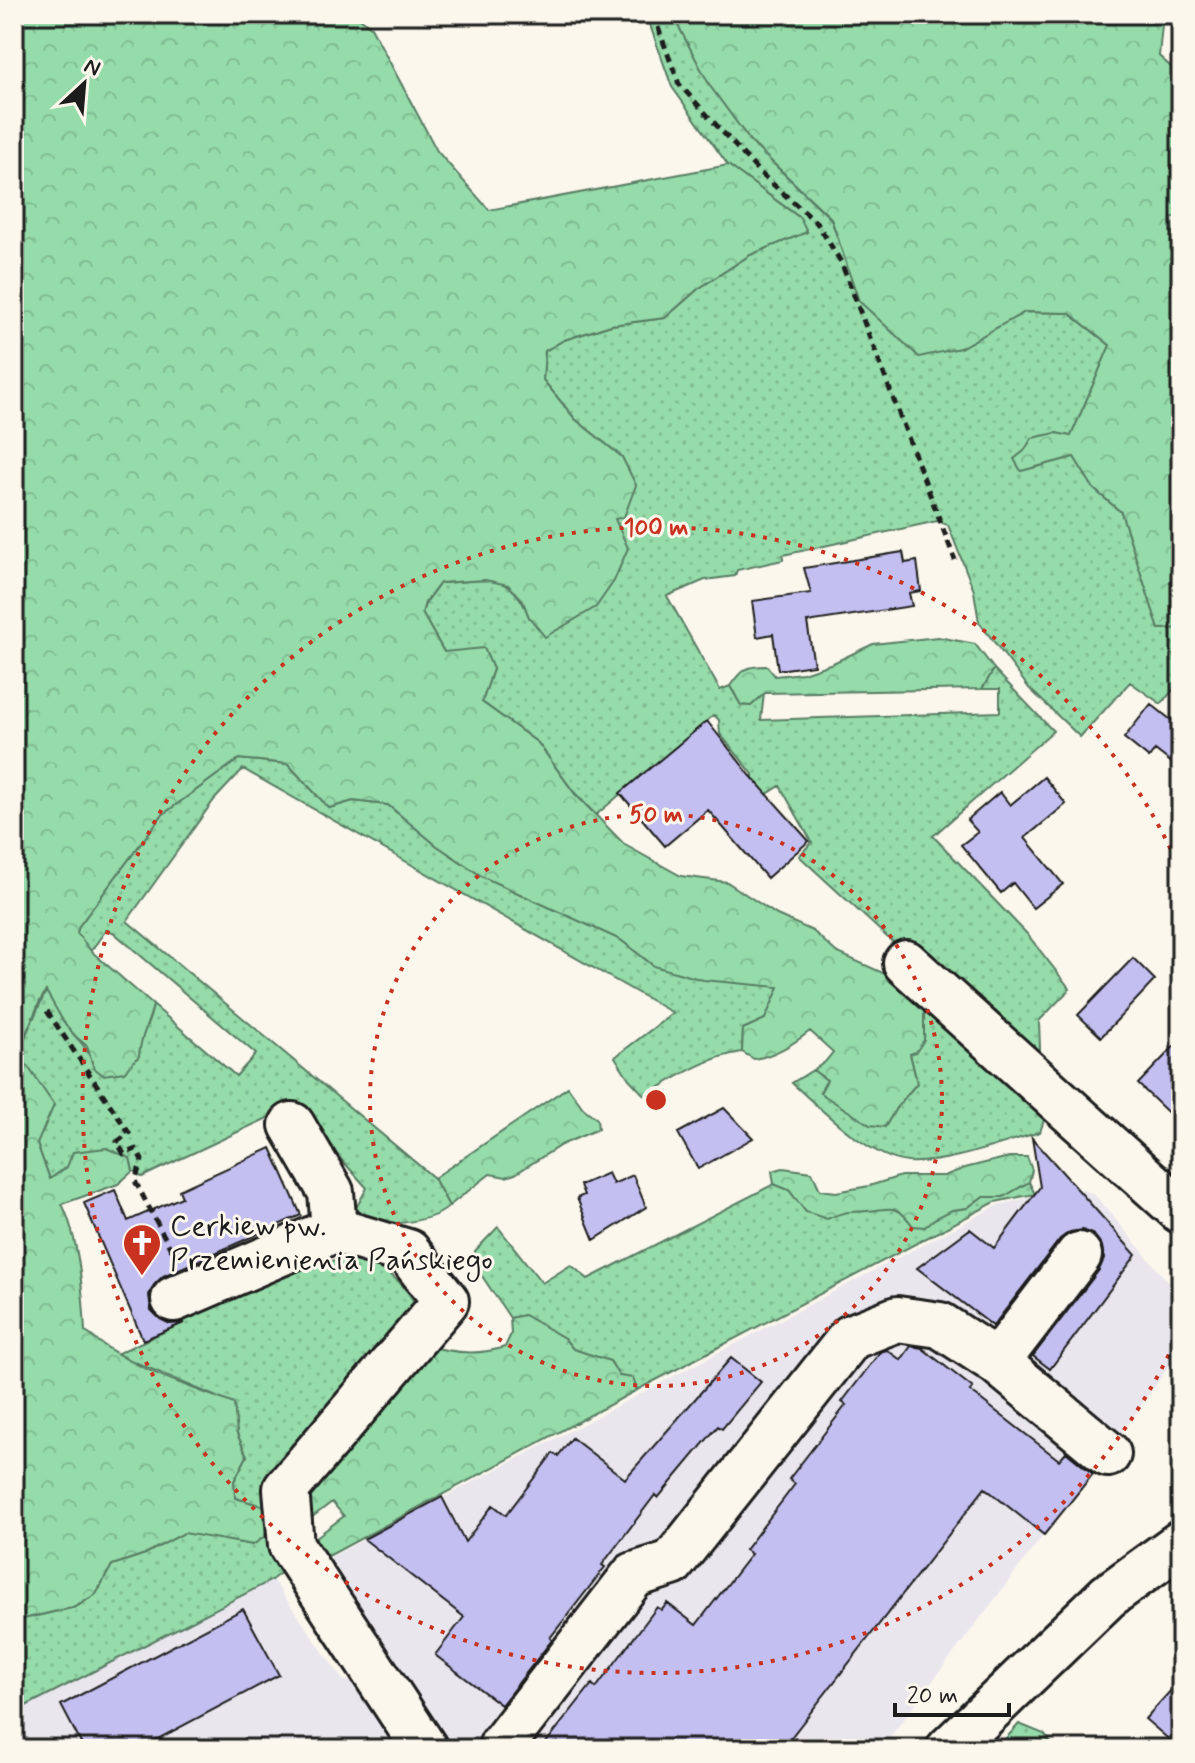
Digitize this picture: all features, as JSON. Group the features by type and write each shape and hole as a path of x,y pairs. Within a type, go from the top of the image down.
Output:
{"street":[{"path":"906,963 1181,1211"},
{"path":"292,1125 331,1192 334,1230"},
{"path":"183,1295 334,1230 408,1252 446,1301 286,1489 291,1545 425,1749"},
{"path":"997,1362 1079,1255"},
{"path":"502,1749 502,1745 634,1575 672,1563 851,1337 897,1319 940,1325 997,1362 1108,1454"},
{"path":"949,1749 1108,1596 1181,1543"}],"path":[{"path":"653,14 679,84 759,172 817,223 841,262 955,560"},
{"path":"47,1011 129,1133 117,1142 124,1154 136,1149 142,1160 135,1181 183,1295"}],"shaded area":[{"path":"1075,1187 1094,1194 1181,1297 1181,1349 1096,1470 881,1749 447,1749 323,1561 998,1205"},
{"path":"272,1579 343,1680 370,1684 412,1749 14,1749 14,1712"}],"green space":[{"path":"14,14 355,14 371,27 437,151 489,210 728,165 800,218 807,232 750,255 698,289 665,318 611,325 564,340 545,351 543,380 575,419 622,457 636,485 624,517 615,519 628,548 614,581 596,607 545,637 529,617 522,599 508,585 485,580 440,583 425,603 422,613 444,652 484,648 493,669 482,702 538,743 575,794 625,845 681,876 727,882 777,915 813,931 836,952 903,982 924,1008 924,1040 916,1052 910,1054 917,1083 885,1127 870,1125 820,1093 827,1080 813,1070 833,1052 810,1031 769,1055 754,1059 742,1052 743,1029 765,1019 779,987 703,980 654,966 621,940 483,877 436,845 388,805 353,801 329,808 288,764 239,759 162,815 79,926 77,933 91,951 153,1005 139,1056 124,1072 103,1075 94,1068 87,1046 63,1021 46,991 18,1052 54,1105 37,1144 50,1179 67,1167 73,1152 106,1148 130,1158 133,1171 118,1184 62,1204 76,1249 85,1331 137,1365 234,1404 237,1434 247,1456 234,1481 235,1498 263,1506 268,1514 265,1536 253,1545 184,1533 145,1554 112,1565 96,1594 75,1607 14,1621"},
{"path":"646,14 672,14 751,142 831,219 859,301 960,348 1025,312 1069,313 1111,346 1071,437 1056,433 1040,466 1074,456 1094,489 1121,512 1159,629 1181,628 1181,681 1161,704 1130,682 1080,737 1029,688 979,622 974,591 948,525 937,521 783,555 783,560 737,570 735,576 705,580 667,596 720,690 730,686 741,705 751,706 764,693 761,720 1000,712 1000,689 982,689 994,669 1053,731 933,836 1027,934 1070,989 1039,1021 1040,1049 1026,1065 799,856 812,842 780,786 753,803 753,774 720,734 719,720 714,715 596,815 573,791 538,743 482,702 493,669 444,652 422,613 440,583 482,580 504,584 514,590 529,617 615,518 622,457 575,419 543,380 545,351 564,340 611,325 665,318 698,289 750,255 807,232 800,218 728,165 672,87"},
{"path":"672,14 1163,14 1159,56 1181,76 1181,218 1172,217 1175,267 1181,296 1181,628 1159,629 1121,512 1094,489 1074,457 1021,471 1014,459 1032,438 1056,433 1071,436 1110,345 1069,313 1025,312 960,348 919,357 859,301 831,218 751,142 710,86"},
{"path":"938,637 975,644 994,669 982,689 765,693 751,706 741,705 730,686 741,672 749,668 767,666 775,676 803,673 873,644"},
{"path":"239,759 288,764 329,808 353,801 388,805 436,845 483,877 621,940 654,966 780,987 766,1019 743,1029 742,1052 704,1063 645,1096 615,1057 673,1013 243,769 214,800 127,921 434,1178 449,1206 434,1215 412,1221 388,1224 366,1219 356,1208 367,1188 293,1106 142,1177 133,1171 130,1158 67,1167 50,1179 37,1144 18,1052 46,991 66,1025 86,1048 94,1068 134,1045 145,1030 153,1005 236,1076 256,1054 113,932 106,930 91,951 76,933 162,815"},
{"path":"924,1008 1048,1108 1040,1132 958,1156 908,1162 894,1159 862,1142 792,1083 813,1070 827,1080 820,1092 885,1127 917,1083 910,1054 924,1040"},
{"path":"568,1087 583,1108 597,1119 598,1129 561,1145 515,1174 506,1177 490,1174 449,1206 434,1178"},
{"path":"1009,1157 1027,1157 1032,1170 1029,1182 1003,1197 982,1197 967,1208 952,1210 934,1219 925,1227 913,1226 902,1213 893,1209 847,1212 827,1219 806,1212 789,1190 774,1184 772,1171 783,1168 812,1172 820,1190 836,1192 901,1176 944,1176"},
{"path":"1029,1182 1035,1194 995,1202 637,1390 633,1379 619,1376 610,1361 573,1349 564,1338 524,1315 510,1318 474,1264 475,1251 498,1227 542,1283 571,1265 588,1279 774,1184 789,1190 806,1212 867,1211 886,1207 903,1212 913,1226 952,1210 967,1208 982,1197 1003,1197"},
{"path":"353,1259 391,1275 417,1307 271,1483 263,1506 235,1498 234,1481 247,1456 237,1434 233,1404 116,1354 183,1323 180,1315 315,1262"},
{"path":"524,1315 564,1338 573,1349 610,1361 619,1376 633,1378 637,1390 319,1561 311,1541 344,1516 332,1502 303,1524 301,1497 423,1344 464,1352 485,1352 505,1347 511,1334 510,1318"},
{"path":"184,1532 252,1545 265,1536 287,1568 270,1581 14,1712 14,1621 76,1607 96,1594 112,1565 145,1554"},
{"path":"1019,1724 1044,1734 1056,1749 996,1749"}],"building":[{"path":"903,552 905,563 917,561 921,591 909,593 912,606 807,622 814,665 778,670 773,634 757,637 752,601 811,593 804,568"},
{"path":"1151,704 1181,728 1181,770 1155,750 1149,758 1124,738"},
{"path":"707,721 809,841 767,878 708,810 665,846 620,793"},
{"path":"1044,777 1066,804 1025,838 1063,884 1033,908 1013,883 1001,893 961,845 978,832 967,820 1000,792 1010,805"},
{"path":"1133,958 1155,980 1101,1037 1078,1015"},
{"path":"1181,1039 1181,1125 1138,1084"},
{"path":"724,1108 753,1138 698,1169 678,1133"},
{"path":"1032,1138 1136,1255 1050,1369 1033,1356 1099,1270 1104,1259 1102,1246 1094,1235 1083,1230 1070,1232 1060,1239 993,1326 917,1268 970,1229 994,1248 1040,1187"},
{"path":"271,1148 301,1215 163,1276 149,1295 151,1310 170,1324 184,1323 143,1340 84,1203 115,1190 128,1221 182,1197 179,1190"},
{"path":"608,1173 613,1184 633,1175 646,1207 594,1240 577,1198 584,1195 580,1185"},
{"path":"911,1346 922,1348 973,1388 970,1391 1059,1460 1066,1452 1093,1474 1044,1535 985,1488 782,1749 541,1749 592,1684 596,1688 657,1607 662,1610 667,1603 696,1625 751,1554 745,1550 795,1484 789,1479 846,1405 842,1402 880,1352 887,1350 901,1360"},
{"path":"731,1358 761,1382 722,1429 718,1426 658,1498 655,1495 550,1638 552,1640 501,1705 435,1655 464,1617 364,1539 442,1497 465,1542 493,1505 506,1515 553,1453 558,1456 572,1438 625,1479"},
{"path":"243,1609 279,1675 139,1749 84,1749 61,1705"},
{"path":"1181,1679 1181,1749 1180,1749 1145,1719"}],"place":[{"name":"Cerkiew pw. Przemienienia Pańskiego","path":"142,1277"}]}
